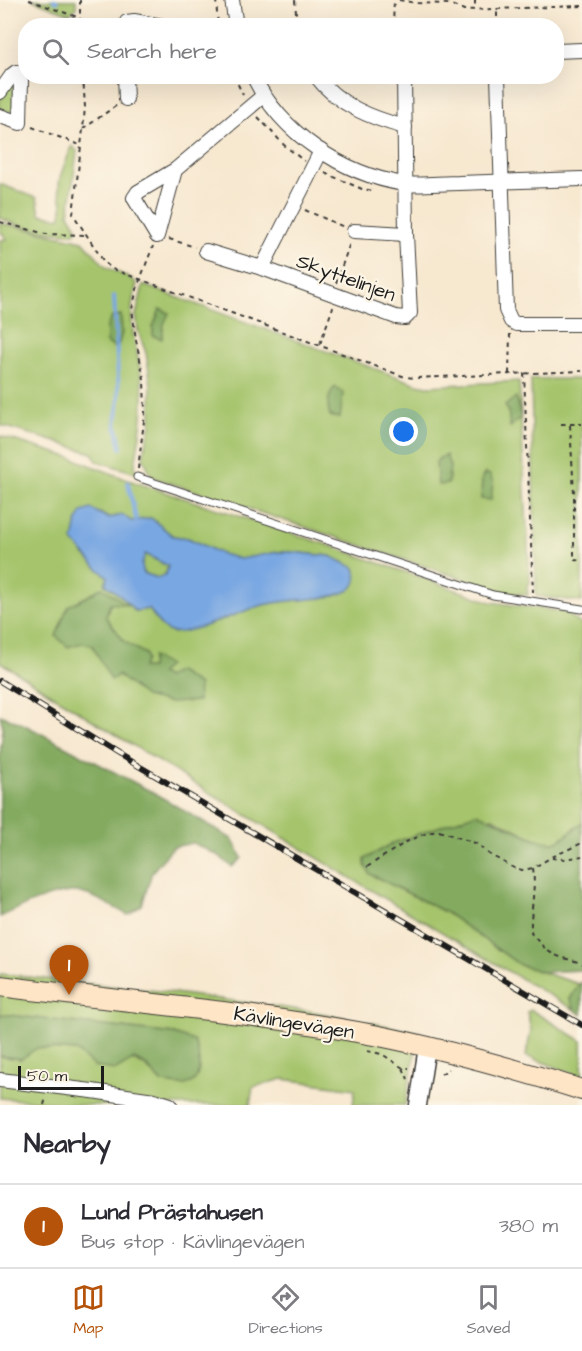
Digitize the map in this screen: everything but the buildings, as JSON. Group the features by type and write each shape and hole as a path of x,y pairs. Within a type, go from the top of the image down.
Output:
{"main road":[{"name":"Kävlingevägen","path":"0,986 273,1019 378,1036 482,1059 582,1090"}],"street":[{"path":"232,0 235,18"},
{"path":"564,51 582,50"},
{"path":"0,92 12,75 16,72 18,75"},
{"path":"0,116 20,123 21,84"},
{"path":"125,84 126,99"},
{"path":"257,84 263,96 294,130 321,151 348,166 375,176 405,184 582,179"},
{"path":"324,84 356,110 405,127"},
{"name":"Skyttelinjen","path":"206,250 396,317 405,318 410,313 406,234 404,84"},
{"path":"498,84 507,310 511,321 526,326 582,324"},
{"path":"157,236 134,198 138,192 175,170 263,96"},
{"name":"Skyttelinjen","path":"262,268 321,151"},
{"path":"157,236 175,170"},
{"path":"354,231 406,234"},
{"path":"418,1105 428,1047"},
{"path":"0,1080 170,1105"}],"lane":[{"path":"137,477 493,596 582,609"}],"path":[{"path":"29,0 80,18 80,0"},
{"path":"216,0 217,18"},
{"path":"294,0 296,18"},
{"path":"393,18 394,0"},
{"path":"399,0 440,3 464,10 582,6"},
{"path":"475,0 475,9"},
{"path":"497,8 497,18"},
{"path":"84,84 85,107 73,214 104,262 112,269 405,377 582,371"},
{"path":"83,129 126,99"},
{"path":"20,123 80,145"},
{"path":"294,205 354,231 320,344"},
{"path":"0,222 46,234 87,235"},
{"path":"137,477 145,413 144,379 132,309 140,280 157,236 206,250"},
{"path":"509,374 511,321"},
{"path":"524,373 534,602"},
{"path":"561,424 582,424"},
{"path":"570,424 574,560 582,561"},
{"path":"367,867 406,842 427,833 439,831 478,844 489,854 522,870 533,868 582,843"},
{"path":"550,858 566,859 582,856"},
{"path":"533,868 535,895 531,912 531,933 556,956 570,958 582,964"},
{"path":"44,1105 46,1097"}],"green space":[{"path":"33,0 76,0 76,8 70,14"},
{"path":"14,77 17,78 15,109 10,112 0,109 0,100"},
{"path":"72,146 77,151 69,214 78,229 75,233 36,229 0,218 0,184 37,198 40,214 60,218 62,204 60,179"},
{"path":"0,223 83,241 106,267 132,279 137,284 132,320 143,397 135,464 136,473 97,461 92,453 0,425 0,240 7,239 0,231"},
{"path":"143,285 417,384 428,386 519,381 530,583 527,586 528,595 506,593 152,477 143,457 151,424 151,385 146,353 138,331 136,315"},
{"path":"160,309 169,313 164,324 162,339 153,336 153,327"},
{"path":"121,315 122,333 117,349 107,343 107,327 112,317"},
{"path":"531,379 582,379 582,602 536,596"},
{"path":"335,387 343,393 340,418 330,416 329,412 328,405"},
{"path":"516,397 521,417 510,427 508,410 505,406"},
{"path":"0,436 72,458 131,481 328,545 491,602 565,612 582,625 582,823 556,842 544,843 491,817 370,874 445,912 520,965 579,984 570,999 575,1010 286,839 0,662","holes":["100,513 108,518 123,515 131,521 151,518 173,536 188,538 240,560 277,552 292,552 330,556 355,568 335,596 261,605 173,633 149,609 135,611 105,584 108,577 84,554"]},
{"path":"446,455 450,466 448,484 438,485 436,463 438,459"},
{"path":"485,473 490,475 493,482 491,500 481,499 482,478"},
{"path":"144,554 168,566 166,574 158,578 143,573 140,563"},
{"path":"102,587 127,605 110,603 106,617 125,642 145,654 146,660 142,668 151,668 152,657 168,665 160,674 167,678 177,671 199,685 198,701 171,703 145,697 118,675 111,680 92,645 82,643 68,647 56,636 68,606"},
{"path":"0,715 21,723 156,794 232,839 242,858 232,867 219,856 193,843 173,847 152,872 142,905 128,915 93,897 71,892 44,898 0,917 0,755 3,728"},
{"path":"477,813 529,836 549,842 562,839 582,823 582,970 543,972 520,965 445,912 370,874 365,865 365,859 393,843"},
{"path":"0,974 167,992 315,1012 419,1032 405,1105 353,1105 355,1089 283,1079 253,1087 250,1105 77,1105 0,1098 0,1056 21,1059 36,1048 76,1051 95,1067 126,1061 139,1062 162,1083 194,1042 174,1034 0,1014"},
{"path":"582,982 582,1015 575,1010 570,999"},
{"path":"531,1010 582,1041 582,1077 526,1056 531,1030 527,1012"},
{"path":"0,1014 174,1034 194,1041 199,1061 197,1075 189,1084 162,1083 146,1065 134,1059 116,1070 95,1067 76,1051 37,1048 21,1059 0,1056"}],"water":[{"path":"91,509 108,518 123,515 131,521 151,518 173,536 188,538 222,554 240,559 277,552 330,556 355,568 356,581 350,589 328,597 270,604 202,627 179,632 167,631 149,609 135,611 105,584 108,577 73,541 77,521 82,512","holes":["145,554 168,566 166,574 158,578 143,573 142,564"]}],"waterway":[{"path":"114,296 119,397 116,424 121,448"},
{"path":"128,483 136,519"}],"railway":[{"path":"0,681 118,754 582,1025"}],"place":[{"name":"Lund Prästahusen","path":"69,995"}]}
